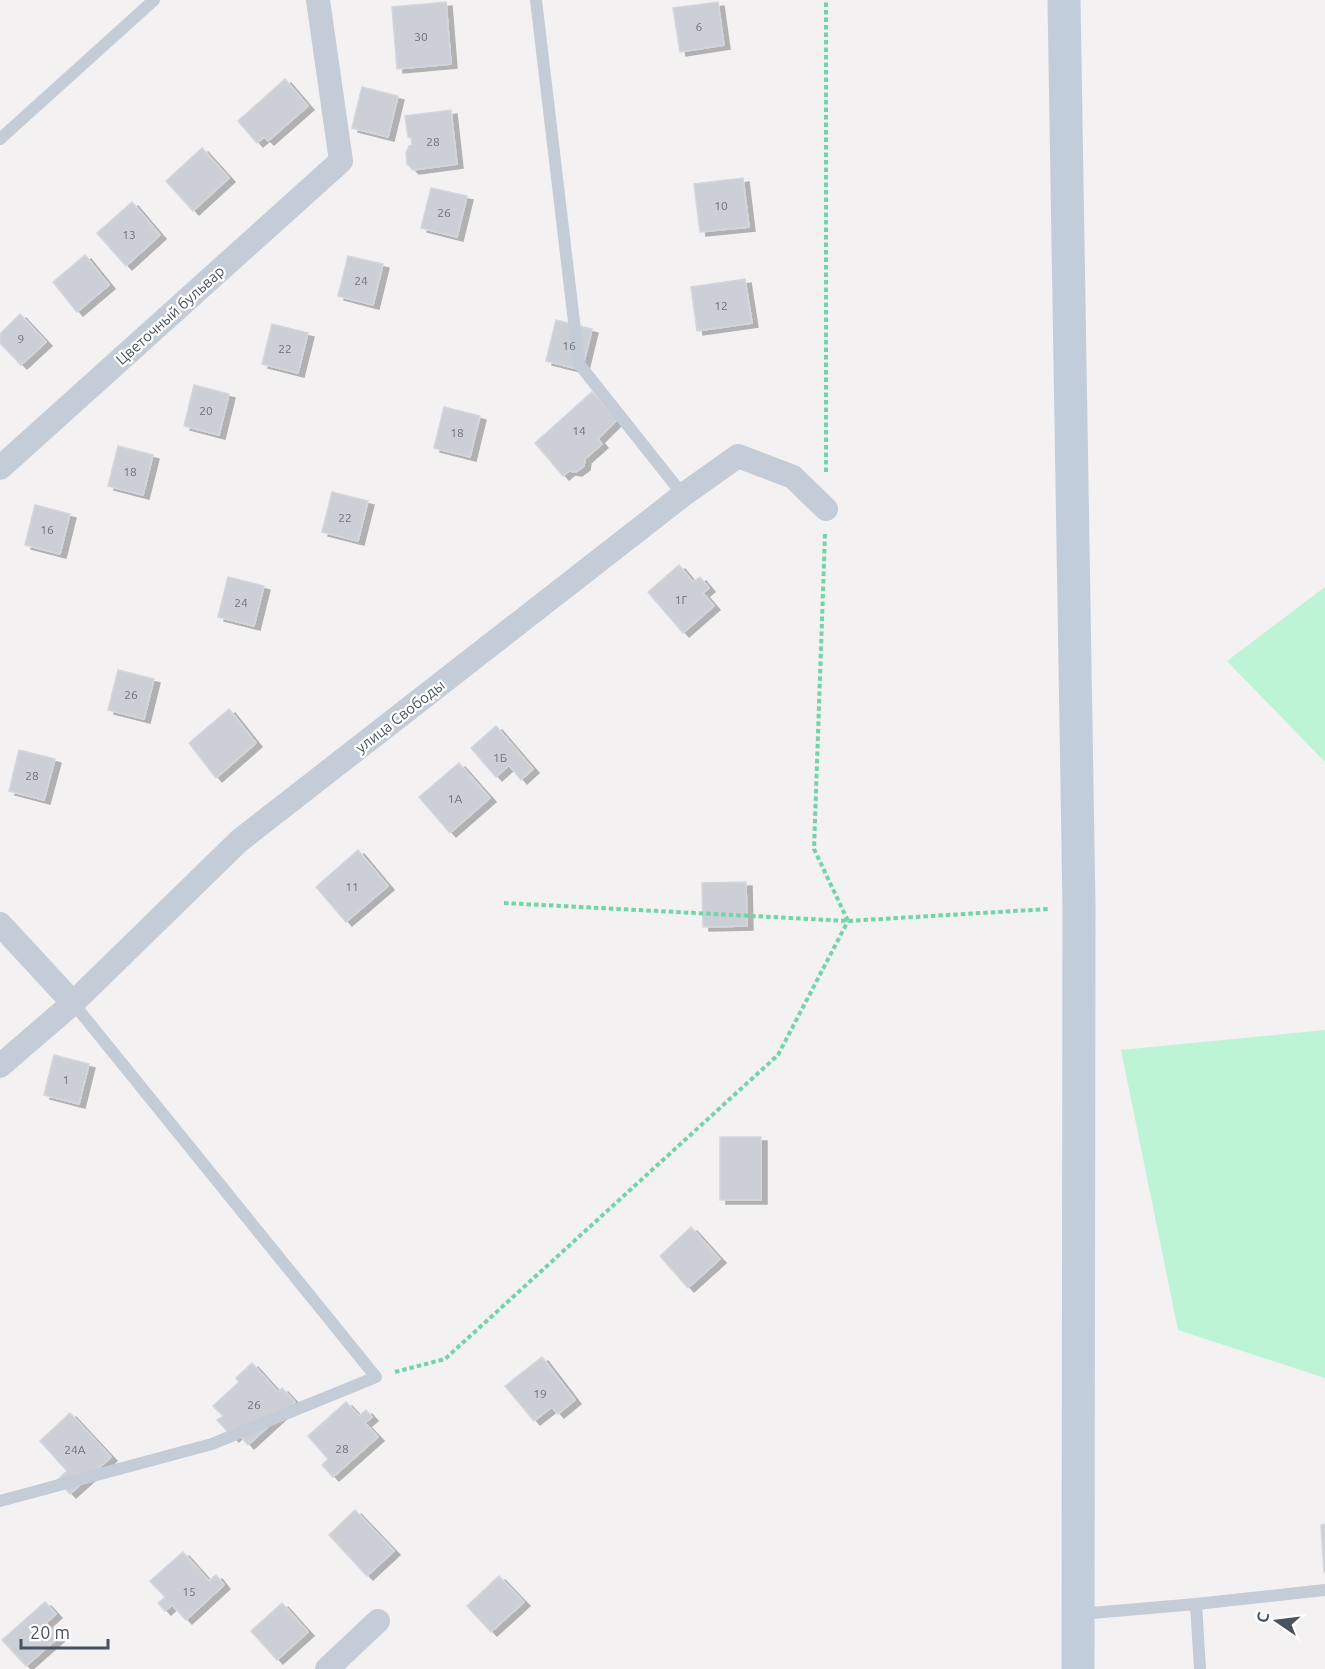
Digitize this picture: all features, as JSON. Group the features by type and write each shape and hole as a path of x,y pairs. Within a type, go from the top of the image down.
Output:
{"main road":[{"path":"1064,0 1078,907 1078,1669"}],"street":[{"name":"Цветочный бульвар","path":"0,468 341,161 318,0"},
{"name":"улица Свободы","path":"0,1066 73,1003 239,841 683,495 738,456 793,477 826,509"},
{"path":"0,924 73,1003"},
{"path":"327,1669 378,1621"}],"lane":[{"path":"0,139 154,0"},
{"path":"536,0 579,364 683,495"},
{"path":"0,1501 212,1444 376,1377 73,1003"},
{"path":"1078,1614 1325,1590"},
{"path":"1196,1604 1200,1669"}],"path":[{"path":"826,0 826,509 814,849 848,921"},
{"path":"504,903 848,921 1078,907"},
{"path":"376,1377 445,1359 778,1055 848,921"}],"green space":[{"path":"1325,587 1325,762 1227,661"},
{"path":"1325,1030 1325,1378 1178,1330 1121,1050"}],"building":[{"path":"446,2 451,64 397,69 392,7"},
{"path":"718,2 724,45 680,52 673,8"},
{"path":"285,79 308,106 268,141 264,137 257,143 238,121"},
{"path":"362,87 398,96 388,137 352,128"},
{"path":"451,110 457,164 413,170 407,164 406,153 412,145 411,137 408,137 405,116"},
{"path":"202,148 229,178 193,211 166,181"},
{"path":"743,178 749,227 700,232 694,184"},
{"path":"431,188 467,196 457,237 421,228"},
{"path":"132,202 160,235 126,266 97,233"},
{"path":"85,255 109,285 77,312 53,282"},
{"path":"348,256 383,264 373,305 338,296"},
{"path":"745,279 752,323 697,331 691,287"},
{"path":"20,314 46,342 21,365 0,343 0,334"},
{"path":"556,320 592,329 582,370 546,361"},
{"path":"272,324 308,333 298,373 262,364"},
{"path":"194,385 229,394 219,435 184,426"},
{"path":"592,392 617,420 598,439 602,444 585,459 584,466 576,472 569,471 563,476 535,443"},
{"path":"444,407 480,416 470,457 434,448"},
{"path":"118,446 153,455 143,495 108,486"},
{"path":"332,492 368,501 358,541 322,532"},
{"path":"35,505 70,514 60,554 25,545"},
{"path":"679,565 693,582 700,577 709,588 703,593 714,606 683,633 648,592"},
{"path":"228,577 264,586 254,626 218,617"},
{"path":"118,670 154,679 144,719 108,710"},
{"path":"229,709 256,743 216,778 189,743"},
{"path":"496,726 533,769 521,780 509,765 496,777 471,748"},
{"path":"19,750 55,759 44,800 9,791"},
{"path":"459,763 490,798 450,833 419,797"},
{"path":"358,850 388,886 346,922 316,887"},
{"path":"746,882 747,926 703,927 702,883"},
{"path":"54,1055 89,1064 79,1104 44,1095"},
{"path":"720,1137 761,1137 761,1200 720,1200"},
{"path":"691,1227 720,1259 688,1288 660,1256"},
{"path":"542,1357 575,1400 558,1414 552,1407 534,1421 505,1386"},
{"path":"252,1363 278,1392 282,1388 295,1402 248,1445 238,1433 233,1438 217,1420 223,1416 213,1406 239,1382 236,1378"},
{"path":"346,1402 359,1416 366,1410 372,1417 365,1423 378,1437 333,1477 322,1465 328,1459 308,1436"},
{"path":"70,1413 111,1457 70,1494 57,1480 67,1471 40,1441"},
{"path":"355,1510 394,1551 367,1576 329,1535"},
{"path":"1325,1524 1325,1571 1324,1572 1321,1525"},
{"path":"183,1552 209,1581 216,1575 224,1585 186,1620 172,1605 165,1611 158,1603 165,1597 150,1581"},
{"path":"499,1576 524,1602 491,1632 467,1606"},
{"path":"45,1602 56,1614 46,1623 59,1637 26,1666 2,1640"},
{"path":"282,1603 308,1632 277,1660 251,1631"}]}
